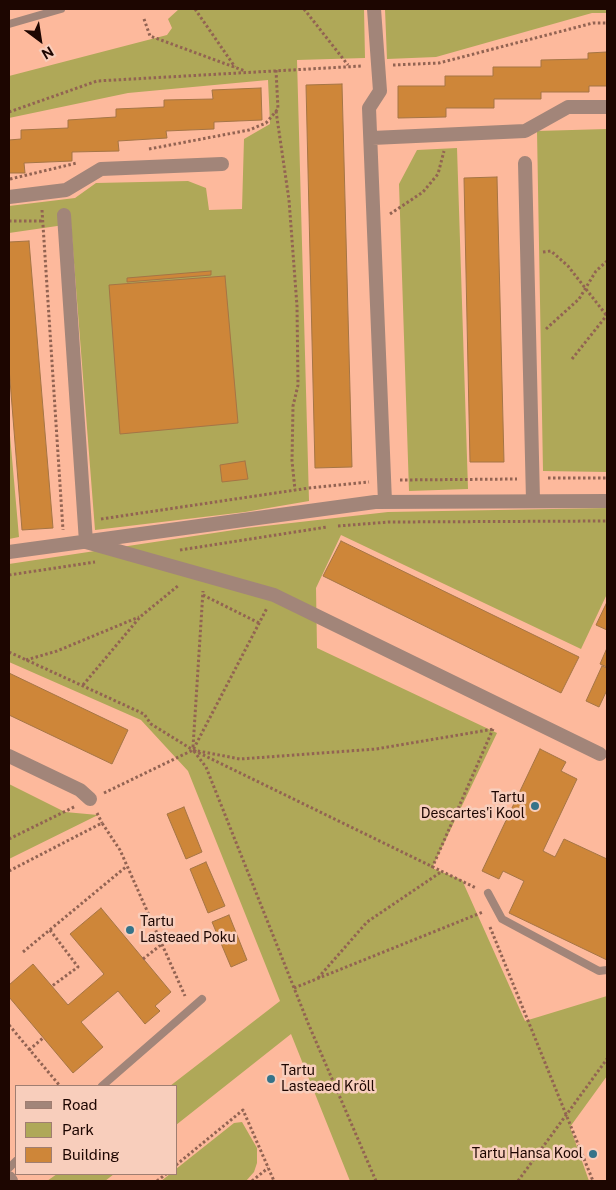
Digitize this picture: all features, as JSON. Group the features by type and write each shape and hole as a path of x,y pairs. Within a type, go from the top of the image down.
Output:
{"street":[{"path":"374,9 380,91 369,108 372,138 385,502"},
{"path":"372,138 525,131 568,107 607,107"},
{"path":"525,163 533,500"},
{"path":"9,197 66,190 101,168 222,164"},
{"path":"64,215 86,542"},
{"path":"9,552 385,502 607,501"},
{"path":"86,542 274,595 600,754"},
{"path":"9,756 80,790 90,799"}],"lane":[{"path":"9,24 61,9"},
{"path":"488,893 502,919 599,971 607,970"},
{"path":"103,1085 202,999"}],"path":[{"path":"195,9 235,68"},
{"path":"304,9 349,66"},
{"path":"144,19 150,36 248,72"},
{"path":"9,112 97,81 349,66 439,63 593,23 607,23"},
{"path":"276,70 276,111 288,200 297,306 298,385 293,406 292,461 296,490"},
{"path":"144,150 249,130 266,123 276,111"},
{"path":"375,224 422,192 438,174 446,134"},
{"path":"9,179 85,161"},
{"path":"40,194 63,533"},
{"path":"9,221 42,221"},
{"path":"527,253 551,251 568,266 607,315 572,359"},
{"path":"529,341 558,319 579,299 596,271 607,261"},
{"path":"172,551 228,544 336,526 389,522 607,521"},
{"path":"9,575 96,562"},
{"path":"26,660 57,651 140,617 199,574 203,595 193,750 206,767 294,988 376,1181"},
{"path":"203,595 259,623"},
{"path":"193,750 274,595"},
{"path":"83,685 140,617"},
{"path":"9,652 144,714 151,724 193,750 432,868 488,893"},
{"path":"193,750 240,759 376,750 494,729 432,868"},
{"path":"9,871 102,823 120,850 191,1008"},
{"path":"24,952 126,866"},
{"path":"317,979 367,922 441,872"},
{"path":"294,988 496,907"},
{"path":"484,912 593,1181"},
{"path":"50,930 78,967 52,986"},
{"path":"143,959 162,944"},
{"path":"9,1025 59,1085"},
{"path":"29,1050 43,1038"},
{"path":"518,1181 607,1059"},
{"path":"178,1163 243,1110 274,1181"},
{"path":"252,1181 268,1168"}],"green space":[{"path":"179,9 364,9 365,58 297,60 309,501 245,512 95,530 71,224 9,233 9,206 75,198 96,183 188,181 206,188 209,210 242,209 244,139 270,124 268,80 128,93 9,118 9,76 167,35 172,28 168,19"},
{"path":"385,9 607,9 607,13 592,13 436,57 387,59"},
{"path":"607,129 607,472 543,471 537,131"},
{"path":"457,148 468,489 409,491 399,184 417,150"},
{"path":"9,424 19,537 9,539"},
{"path":"607,508 607,594 581,649 341,535 316,588 317,648 497,733 432,868 462,880 525,1021 607,996 607,1076 570,1127 589,1181 350,1181 291,1034 178,1123 178,1085 171,1085 280,1001 188,771 141,720 9,662 9,564 247,528 388,512"},
{"path":"9,784 65,812 98,815 9,859"},
{"path":"242,1122 257,1148 257,1163 254,1172 246,1181 161,1181 169,1175 178,1175 178,1167 234,1123"},
{"path":"56,1175 113,1175 105,1181 47,1181"}],"building":[{"path":"607,52 607,86 589,86 589,92 541,92 541,99 494,99 494,108 446,108 446,117 398,118 398,86 445,86 445,76 493,76 493,67 541,67 541,60 588,59 588,53"},
{"path":"342,84 352,467 315,468 306,85"},
{"path":"261,88 262,120 214,122 214,129 166,131 167,138 118,141 119,151 72,152 72,161 24,163 25,173 9,173 9,140 21,139 21,130 68,128 68,120 116,117 116,109 164,107 164,100 213,99 212,90"},
{"path":"497,177 504,462 470,462 464,178"},
{"path":"29,241 53,528 22,530 9,368 9,242"},
{"path":"211,271 211,275 127,282 127,278"},
{"path":"225,276 238,423 120,434 109,285"},
{"path":"245,461 248,479 222,482 220,465"},
{"path":"341,541 579,657 561,693 323,576"},
{"path":"607,602 607,630 596,625"},
{"path":"607,648 607,667 600,664"},
{"path":"602,666 607,668 607,690 599,707 586,701"},
{"path":"9,673 128,730 112,764 9,715"},
{"path":"540,749 566,762 561,771 577,779 543,851 555,857 564,839 607,859 607,960 509,913 524,881 503,871 499,879 482,871"},
{"path":"184,807 202,852 186,859 167,814"},
{"path":"206,862 225,906 208,913 190,869"},
{"path":"101,908 171,992 155,1006 160,1011 145,1024 118,991 81,1022 103,1047 73,1073 9,997 9,985 33,964 68,1005 104,974 70,934"},
{"path":"229,915 247,960 231,967 212,922"}],"place":[{"name":"Tartu Descartes'i Kool","path":"535,806"},
{"name":"Tartu Lasteaed Poku","path":"130,930"},
{"name":"Tartu Lasteaed Krõll","path":"271,1079"},
{"name":"Tartu Hansa Kool","path":"593,1154"}]}
